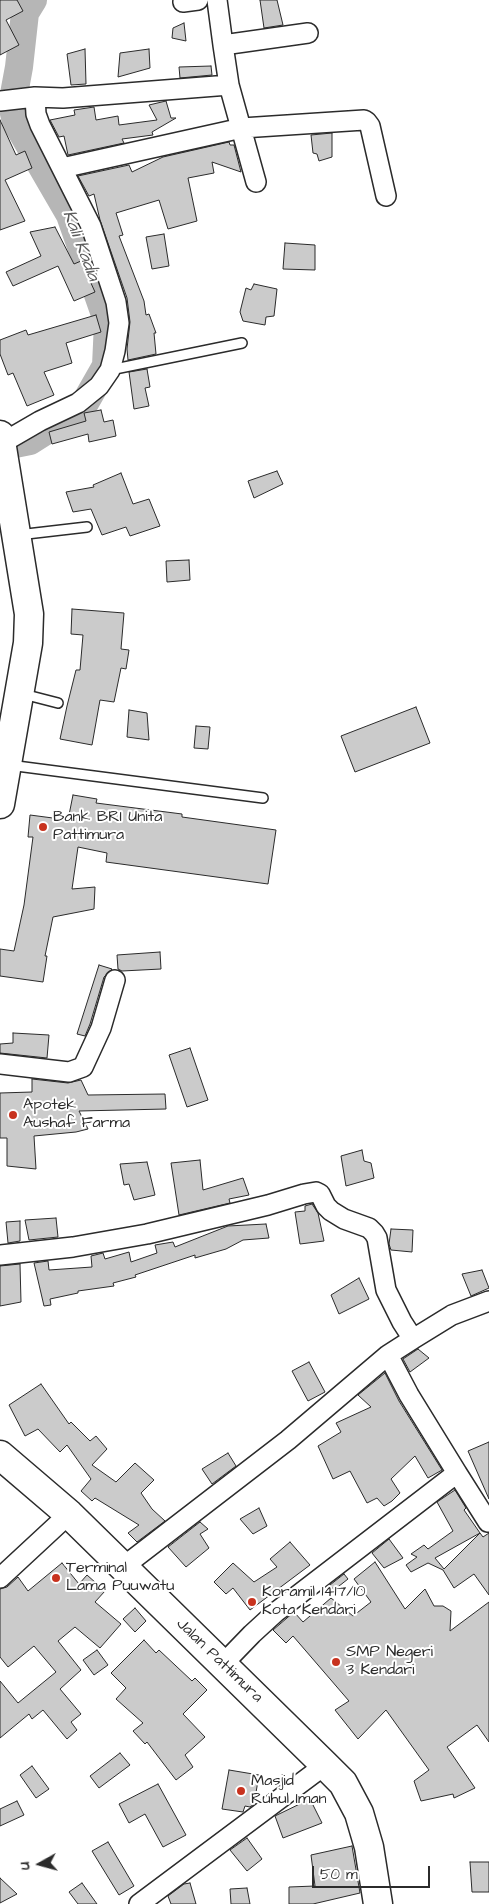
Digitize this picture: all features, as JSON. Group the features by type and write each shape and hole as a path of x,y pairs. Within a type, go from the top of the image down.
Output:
{"highway":[{"path":"0,804 12,701 28,643 29,614 15,536 2,445"},
{"name":"Jalan Pattimura","path":"0,1456 69,1514 326,1764 343,1783 359,1813 369,1847 378,1904"}],"street":[{"path":"216,0 229,84 256,182"},
{"path":"223,45 308,33"},
{"path":"17,99 63,98 229,84"},
{"path":"2,445 40,421 78,403 99,386 110,370 119,323 116,302 91,226 36,114 17,99"},
{"path":"62,168 242,128 354,120 368,122 386,196"},
{"path":"0,1064 69,1072 83,1068 101,1028 115,980"},
{"path":"0,1255 73,1247 148,1234 268,1205 304,1194 319,1193 331,1211 344,1219 369,1228 374,1233 377,1238 386,1290 413,1339"},
{"path":"123,1567 288,1440 388,1355 452,1315 489,1301"},
{"path":"388,1355 409,1395 488,1522"},
{"path":"223,1664 276,1612 457,1473"},
{"path":"0,1578 69,1514"},
{"path":"139,1904 326,1764"}],"lane":[{"path":"110,370 242,343"},
{"path":"15,536 87,527"},
{"path":"12,701 58,703"},
{"path":"6,764 263,798"}],"building":[{"path":"0,0 17,0 23,11 6,20 19,45 0,55"},
{"path":"260,0 277,0 283,25 264,28"},
{"path":"184,23 186,41 172,38 173,28"},
{"path":"85,49 86,84 71,85 67,54"},
{"path":"149,49 150,68 118,77 120,53"},
{"path":"211,66 212,75 180,78 179,67"},
{"path":"166,101 171,118 176,118 152,132 153,135 122,139 124,143 68,155 64,136 59,137 50,120 75,115 74,110 94,107 96,120 118,116 119,125 157,120 149,105"},
{"path":"0,120 16,155 25,151 32,168 5,180 25,221 0,230"},
{"path":"332,133 332,157 319,161 317,154 313,153 311,135"},
{"path":"229,142 230,145 234,145 241,172 212,162 214,173 188,178 197,221 168,229 159,200 116,213 123,235 119,236 144,301 146,315 149,314 156,333 154,333 156,354 128,360 127,349 130,322 127,298 100,220 94,194 89,196 78,176 129,165 132,172 163,157"},
{"path":"55,227 74,264 81,261 95,292 74,301 58,266 13,286 6,272 41,256 30,232"},
{"path":"164,234 169,266 152,269 146,237"},
{"path":"285,243 315,245 315,270 283,269"},
{"path":"254,284 277,289 274,316 266,317 265,325 243,321 240,312 246,288 251,290"},
{"path":"96,315 101,332 66,343 72,363 44,372 54,395 27,406 13,373 8,375 0,354 0,340 26,330 28,335"},
{"path":"147,369 150,387 145,388 149,406 134,409 129,372"},
{"path":"101,410 104,422 113,420 116,436 89,442 88,434 52,444 49,432 86,421 84,413"},
{"path":"277,471 283,484 254,498 248,481"},
{"path":"121,473 133,504 149,499 160,526 130,536 126,527 102,535 91,509 73,512 66,492 94,487 93,485"},
{"path":"189,560 190,580 167,582 166,561"},
{"path":"72,609 124,613 121,649 129,650 126,669 121,668 114,702 100,700 92,745 60,739 76,670 80,670 83,635 71,634"},
{"path":"416,707 430,743 355,772 341,736"},
{"path":"129,710 147,713 149,740 127,737"},
{"path":"196,726 210,727 208,749 194,748"},
{"path":"73,795 97,799 96,803 182,814 182,817 276,830 268,884 106,862 107,853 78,847 72,889 95,887 94,909 53,917 45,956 47,956 43,982 0,976 0,949 14,951 24,905 33,837 28,837 30,815 68,820"},
{"path":"160,952 161,969 122,971 118,969 117,955"},
{"path":"99,965 112,969 104,977 85,1036 77,1034"},
{"path":"13,1033 49,1035 47,1058 0,1053 0,1044 13,1043"},
{"path":"190,1048 208,1100 187,1107 169,1055"},
{"path":"32,1079 68,1083 81,1080 88,1095 165,1094 166,1109 79,1111 88,1129 34,1136 36,1169 7,1166 7,1138 0,1138 0,1093 32,1092"},
{"path":"362,1150 364,1161 371,1163 374,1178 346,1186 341,1156"},
{"path":"200,1160 203,1190 243,1178 249,1195 229,1199 230,1203 179,1215 171,1163"},
{"path":"147,1162 155,1195 134,1200 129,1184 124,1185 120,1164"},
{"path":"312,1204 318,1213 324,1241 300,1244 295,1212 305,1211 305,1206"},
{"path":"56,1218 58,1237 29,1240 25,1220"},
{"path":"20,1221 20,1241 8,1243 6,1222"},
{"path":"266,1224 269,1238 243,1240 226,1249 195,1258 195,1255 135,1275 136,1277 113,1283 114,1286 78,1291 78,1293 50,1299 51,1305 44,1306 34,1263 48,1261 49,1270 92,1267 91,1256 103,1253 105,1259 129,1252 131,1262 157,1253 155,1245 173,1242 175,1247 228,1226"},
{"path":"391,1229 413,1230 412,1252 391,1250 389,1244"},
{"path":"20,1264 21,1302 0,1306 0,1266"},
{"path":"482,1270 489,1288 471,1296 462,1274"},
{"path":"359,1278 369,1299 339,1314 331,1295"},
{"path":"418,1349 429,1358 410,1372 403,1359"},
{"path":"309,1362 325,1392 308,1401 292,1371"},
{"path":"385,1373 399,1401 442,1470 428,1478 415,1456 391,1479 400,1493 384,1506 377,1498 367,1503 350,1471 333,1479 318,1446 341,1432 336,1423 371,1407 358,1395"},
{"path":"41,1384 69,1424 71,1422 90,1441 96,1436 107,1449 92,1465 116,1482 135,1463 154,1480 141,1493 152,1509 165,1521 137,1542 128,1533 139,1525 95,1498 92,1501 81,1491 91,1479 67,1445 60,1452 38,1429 25,1436 9,1405"},
{"path":"489,1442 489,1499 468,1451"},
{"path":"228,1453 236,1466 212,1484 202,1469"},
{"path":"455,1490 466,1508 464,1510 483,1537 489,1533 489,1595 474,1574 454,1588 443,1570 428,1563 411,1572 406,1565 417,1557 411,1554 424,1545 428,1549 453,1531 437,1502","holes":["480,1533 444,1569 435,1558"]},
{"path":"259,1508 267,1526 253,1534 240,1519"},
{"path":"200,1522 208,1529 200,1534 209,1548 186,1567 168,1547"},
{"path":"389,1539 403,1558 384,1568 372,1553"},
{"path":"290,1542 310,1565 250,1610 233,1588 226,1594 214,1582 233,1563 254,1582 277,1567 270,1559"},
{"path":"375,1562 405,1609 425,1589 434,1606 443,1606 451,1611 450,1631 489,1602 489,1742 477,1725 447,1747 475,1788 454,1798 453,1794 421,1801 414,1781 429,1770 386,1710 358,1739 335,1710 349,1701 293,1636 286,1643 273,1630 294,1612 303,1622 331,1598 353,1616 371,1602 354,1579"},
{"path":"62,1563 79,1584 87,1575 105,1591 95,1602 121,1624 100,1648 75,1627 58,1641 81,1670 60,1689 81,1714 71,1722 77,1730 67,1739 43,1710 32,1719 29,1714 0,1738 0,1681 18,1703 56,1672 34,1646 8,1667 0,1657 0,1589 7,1587 18,1577 28,1591"},
{"path":"344,1574 348,1579 334,1590 330,1585"},
{"path":"135,1608 146,1621 135,1632 123,1619"},
{"path":"144,1640 156,1653 159,1650 192,1681 195,1678 207,1690 183,1714 205,1737 185,1755 193,1767 176,1780 147,1742 145,1744 133,1731 143,1723 116,1699 126,1688 111,1673"},
{"path":"97,1650 108,1665 94,1675 83,1660"},
{"path":"120,1753 130,1765 99,1788 90,1776"},
{"path":"32,1766 49,1789 36,1798 20,1775"},
{"name":"Masjid Ruhul Iman","path":"229,1770 259,1775 254,1804 250,1807 245,1806 243,1812 222,1809"},
{"path":"158,1784 186,1835 163,1847 145,1814 129,1823 119,1804"},
{"path":"310,1799 322,1823 283,1838 275,1816"},
{"path":"17,1801 24,1815 0,1826 0,1809"},
{"path":"247,1838 262,1859 247,1871 230,1850"},
{"path":"108,1842 134,1886 119,1895 92,1851"},
{"path":"352,1846 360,1893 313,1904 289,1904 289,1887 315,1886 311,1855"},
{"path":"470,1862 489,1862 489,1892 472,1892"},
{"path":"0,1878 17,1894 0,1903"},
{"path":"82,1883 97,1904 78,1904 69,1892"},
{"path":"190,1883 196,1904 171,1904 168,1896 184,1884"},
{"path":"247,1888 250,1904 231,1904 230,1889"}],"waterway":[{"name":"Kali Kadia","path":"0,447 30,441 82,408 106,366 108,323 70,215 16,122 12,105 19,67 25,13 33,0"}],"place":[{"name":"Bank BRI Unita Pattimura","path":"43,827"},
{"name":"Apotek Aushaf Farma","path":"13,1115"},
{"name":"Terminal Lama Puuwatu","path":"56,1578"},
{"name":"Koramil 1417/10 Kota Kendari","path":"252,1602"},
{"name":"SMP Negeri 3 Kendari","path":"336,1662"},
{"name":"Masjid Ruhul Iman","path":"241,1791"}]}
